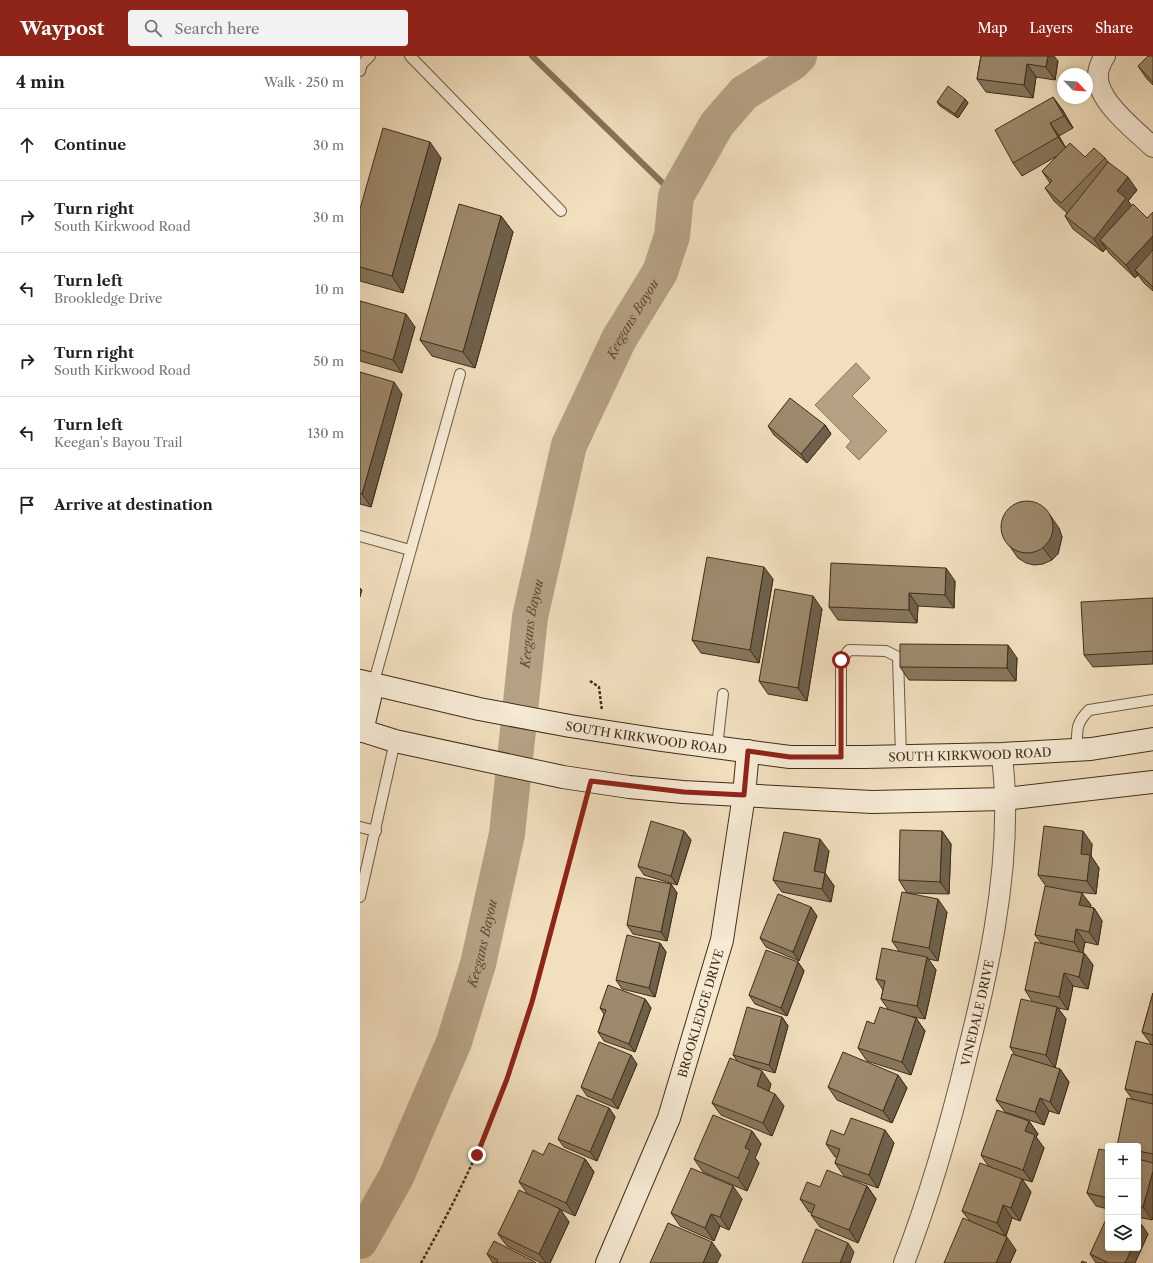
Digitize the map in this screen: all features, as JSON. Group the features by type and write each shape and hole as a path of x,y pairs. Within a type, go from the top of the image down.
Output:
{"main road":[{"name":"SOUTH KIRKWOOD ROAD","path":"366,683 479,709 570,726 790,757 1002,754 1077,750 1153,740"},
{"path":"366,683 361,731 395,741 471,759 591,781 684,792 872,802 1005,799 1153,782"},
{"name":"BROOKLEDGE DRIVE","path":"607,1263 669,1118 722,940 744,795 748,751"}],"street":[{"path":"1105,56 1100,65 1098,78 1102,92 1112,108 1153,147"},
{"name":"VINEDALE DRIVE","path":"904,1263 922,1215 949,1130 977,1017 997,913 1004,852 1005,799 1002,754"}],"lane":[{"path":"360,71 362,64 370,56"},
{"path":"410,56 561,211"},
{"path":"366,683 410,550 460,374"},
{"path":"360,536 410,550"},
{"path":"841,757 841,660 849,650 886,651 898,657 901,756"},
{"path":"717,747 723,694"},
{"path":"1077,750 1076,727 1082,717 1089,710 1153,700"},
{"path":"360,897 395,741"},
{"path":"360,827 376,831"}],"path":[{"path":"590,681 599,687 602,711 600,731"},
{"path":"421,1263 477,1155 507,1079 532,1002 591,781"}],"shaded area":[{"path":"856,363 870,378 852,396 887,431 859,460 846,447 851,441 815,405"}],"building":[{"path":"981,56 1048,56 1046,67 1027,64 1024,85 977,79"},
{"path":"1148,56 1153,56 1153,82 1138,66"},
{"path":"948,86 965,99 955,114 937,102"},
{"path":"1053,97 1064,116 1050,123 1058,137 1013,163 995,130"},
{"path":"383,128 430,142 392,276 360,267 360,209"},
{"path":"1070,143 1085,157 1094,148 1105,158 1061,203 1045,188 1052,181 1042,171"},
{"path":"1108,162 1128,177 1117,191 1126,198 1094,239 1065,216"},
{"path":"459,204 501,216 463,352 420,340"},
{"path":"1133,204 1147,218 1153,212 1153,236 1126,265 1100,240"},
{"path":"1153,250 1153,287 1135,270"},
{"path":"360,301 406,314 393,360 360,350"},
{"path":"360,372 394,382 362,494 360,493"},
{"path":"790,398 825,425 801,454 768,426"},
{"path":"1027,501 1037,503 1045,509 1051,517 1053,527 1051,537 1045,545 1037,551 1027,553 1017,551 1009,545 1003,537 1001,527 1003,517 1009,509 1017,503"},
{"path":"707,557 764,567 750,650 692,640"},
{"path":"831,563 946,568 945,595 909,593 909,610 829,607"},
{"path":"775,589 813,596 798,688 759,681"},
{"path":"1153,598 1153,651 1084,655 1081,602"},
{"path":"900,644 1008,645 1007,668 900,667"},
{"path":"651,821 684,831 671,876 638,866"},
{"path":"1044,826 1083,831 1081,854 1090,855 1087,881 1038,875"},
{"path":"900,830 942,831 940,882 899,880"},
{"path":"784,832 820,839 814,871 825,873 822,889 773,880"},
{"path":"636,877 671,884 661,932 627,925"},
{"path":"1045,886 1082,893 1079,905 1094,908 1089,932 1076,929 1074,942 1035,935"},
{"path":"902,892 938,899 929,948 892,941"},
{"path":"778,894 811,907 793,952 760,938"},
{"path":"627,935 660,943 649,988 616,980"},
{"path":"1035,942 1084,953 1079,977 1064,973 1059,997 1025,990"},
{"path":"882,948 927,957 917,1006 881,999 885,981 876,979"},
{"path":"766,950 798,962 781,1008 749,995"},
{"path":"608,985 645,999 629,1044 598,1032 606,1010 600,1008"},
{"path":"1153,993 1153,1035 1142,1032"},
{"path":"1021,999 1057,1007 1046,1055 1010,1047"},
{"path":"747,1007 782,1017 769,1065 733,1055"},
{"path":"880,1007 916,1018 902,1062 858,1048 867,1021 874,1024"},
{"path":"1136,1041 1153,1045 1153,1095 1125,1089"},
{"path":"599,1042 631,1055 612,1100 581,1087"},
{"path":"843,1052 898,1075 883,1111 828,1087"},
{"path":"1012,1054 1060,1069 1050,1102 1040,1098 1035,1112 996,1100"},
{"path":"730,1058 762,1071 757,1086 775,1094 763,1123 712,1103"},
{"path":"577,1095 609,1108 590,1152 558,1139"},
{"path":"1127,1098 1153,1104 1153,1154 1141,1152 1141,1143 1118,1143"},
{"path":"997,1110 1029,1121 1025,1131 1035,1135 1023,1170 981,1155"},
{"path":"713,1115 752,1131 745,1148 750,1150 738,1178 694,1159"},
{"path":"851,1118 885,1130 869,1175 835,1163 840,1149 826,1144 831,1130 844,1135"},
{"path":"549,1143 585,1159 566,1203 519,1182 533,1150 543,1155"},
{"path":"1099,1149 1105,1150 1105,1197 1087,1193"},
{"path":"1141,1160 1153,1163 1153,1171 1143,1207 1141,1207"},
{"path":"980,1163 1022,1179 1011,1208 1003,1205 997,1223 962,1211"},
{"path":"691,1168 733,1186 720,1217 711,1214 705,1228 671,1213"},
{"path":"827,1170 867,1186 849,1230 811,1215 815,1205 800,1199 807,1182 820,1187"},
{"path":"519,1190 560,1209 539,1254 498,1234"},
{"path":"963,1218 1007,1237 996,1263 944,1263"},
{"path":"1105,1222 1105,1251 1131,1251 1125,1263 1109,1263 1090,1254"},
{"path":"668,1223 712,1242 703,1263 650,1263"},
{"path":"816,1229 848,1243 840,1263 802,1263"},
{"path":"494,1241 535,1263 497,1263 498,1260 487,1254"}],"waterway":[{"path":"532,56 676,196"},
{"name":"Keegans Bayou","path":"360,1241 396,1177 454,1042 478,964 507,834 530,617 569,445 619,339 660,272 672,236 676,196 717,124 744,93 792,63 799,56"}],"route":[{"path":"477,1155 507,1079 532,1002 591,781 628,787 744,795 748,751 790,757 841,757 841,660"}]}
